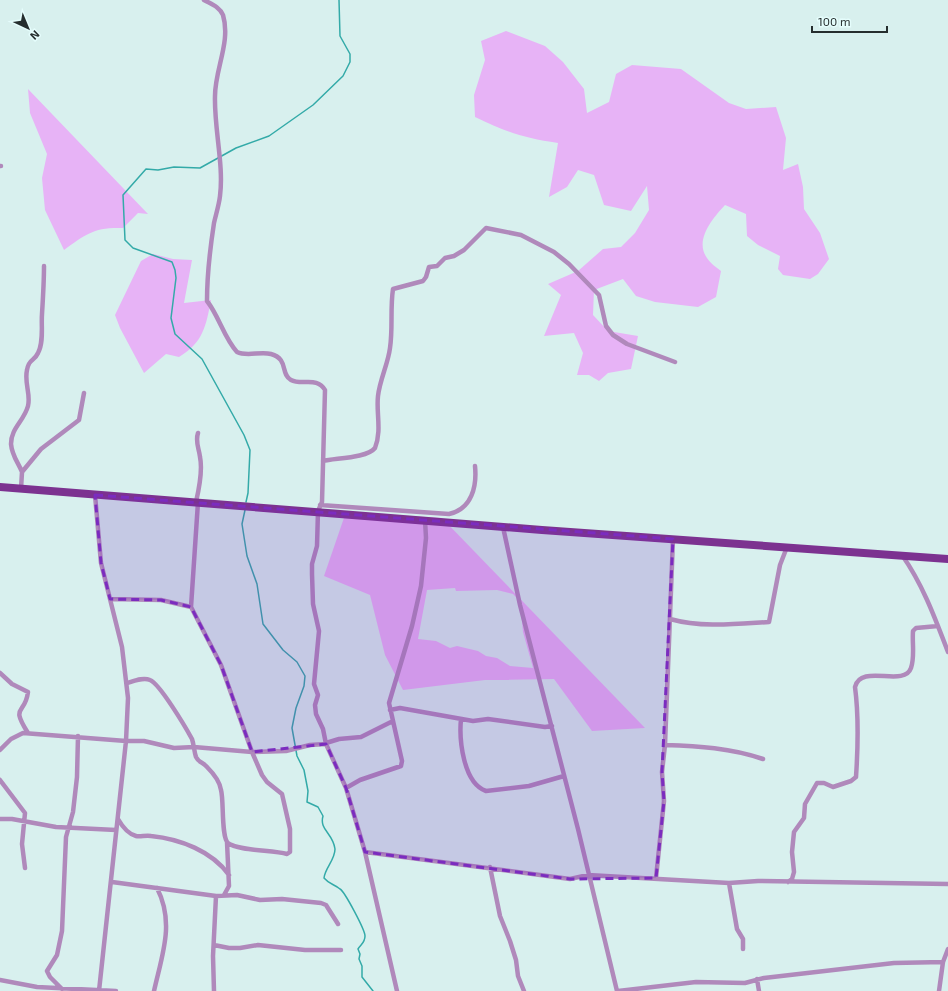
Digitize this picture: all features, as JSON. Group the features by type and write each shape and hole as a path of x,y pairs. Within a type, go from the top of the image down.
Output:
{"main road":[{"path":"0,487 197,502 319,508 503,527 948,559"}],"street":[{"path":"204,0 220,9 223,15 225,36 225,44 217,74 215,96 217,145 221,174 220,197 211,241 207,301 215,312 222,329 237,352 245,354 261,353 278,357 284,366 287,377 290,380 314,382 323,388 326,394 317,546 312,564 313,604 319,631 314,684 318,695 315,705 316,714 323,729 326,744 346,788 365,852 397,991"},
{"path":"323,461 337,457 364,454 375,448 379,429 378,395 381,377 387,364 392,334 391,318 393,289 423,281 429,268 438,266 445,258 454,256 464,250 486,228 521,235 554,252 599,295 606,326 613,335 627,344 674,362"},
{"path":"21,489 22,472 13,455 11,444 14,429 28,408 29,398 26,385 26,372 29,361 39,353 42,337 44,266"},
{"path":"22,472 42,449 55,437 79,420 84,393"},
{"path":"198,432 197,448 201,458 191,607 221,665 252,752 267,782 282,794 290,829 290,852 287,854 251,849 234,846 227,842"},
{"path":"319,508 449,514 457,512 473,494 476,478 475,466"},
{"path":"95,495 101,563 122,647 127,683 128,719 112,882 99,990"},
{"path":"346,788 360,780 401,766 402,761 389,703 412,626 421,586 426,538 425,520"},
{"path":"503,527 520,605 552,726 618,991 696,982 745,983 757,979 894,963 943,962"},
{"path":"656,878 664,801 662,772 665,745 673,539"},
{"path":"670,618 685,623 705,624 769,622 780,565 788,547"},
{"path":"902,555 917,578 948,652"},
{"path":"110,598 160,600 191,607"},
{"path":"788,882 792,879 794,872 792,852 794,832 804,818 805,804 810,793 817,783 824,783 833,787 842,785 856,777 856,748 858,732 855,687 856,680 860,677 902,676 911,670 913,658 913,631 916,628 938,626"},
{"path":"0,673 12,684 28,692 18,714 28,733"},
{"path":"127,683 145,679 152,681 172,707 192,740 199,761 207,766 219,784 223,804 225,837 227,842 229,886 224,895"},
{"path":"390,710 400,708 473,721 488,719 512,721 545,727 552,726"},
{"path":"462,718 460,732 467,769 473,782 480,789 486,791 529,786 564,776"},
{"path":"0,750 16,734 28,733 126,741 144,741 174,748 194,746 252,752 286,751 310,745 326,744 340,739 361,737 392,721"},
{"path":"62,989 50,977 47,971 57,955 62,931 66,837 77,777 78,736"},
{"path":"665,745 715,748 750,754 763,759"},
{"path":"0,780 25,813 22,844 25,868"},
{"path":"0,819 69,827 116,830"},
{"path":"118,820 123,827 135,836 151,835 197,848 222,865 228,875"},
{"path":"365,852 490,867 570,879 588,875 729,883 758,881 948,884"},
{"path":"490,867 500,916 510,941 516,960 518,976 524,991"},
{"path":"112,882 216,896 224,895 260,900 282,898 321,903 326,905 338,924"},
{"path":"729,883 737,929 743,939 744,949"},
{"path":"154,991 167,931 166,912 157,888"},
{"path":"214,991 216,896"},
{"path":"214,944 229,948 258,945 305,950 341,950"},
{"path":"939,991 943,962 948,950"},
{"path":"757,979 760,991"},
{"path":"0,980 37,987 116,991"}],"highlighted area":[{"path":"95,495 673,539 662,772 664,801 656,878 570,879 365,852 346,788 326,744 252,752 221,665 191,607 161,600 110,599 101,563"}],"shaded area":[{"path":"506,31 545,46 563,62 584,89 587,113 609,102 616,74 632,65 681,69 729,103 746,109 776,107 786,138 783,170 798,164 803,187 804,209 820,233 829,259 818,274 810,279 783,275 778,269 780,256 758,245 747,236 746,214 725,205 715,216 707,230 703,244 707,258 721,271 716,297 698,307 655,302 636,296 623,279 594,290 593,315 608,331 638,336 631,369 608,373 599,381 589,375 577,375 583,353 574,333 544,336 561,295 548,284 578,271 603,249 621,247 635,233 649,210 647,186 631,211 604,205 594,175 578,170 567,187 549,197 558,143 515,134 475,117 474,95 485,60 481,41"},
{"path":"28,89 148,214 138,213 123,228 97,230 78,240 64,250 45,210 42,178 47,154 30,113"},
{"path":"153,254 173,259 192,260 184,303 211,300 205,326 198,340 193,346 179,357 166,354 144,373 120,328 115,315 141,261"},
{"path":"346,512 442,518 645,728 592,731 554,679 485,680 403,690 385,655 370,595 324,576","holes":["455,588 456,591 497,590 513,594 520,601 523,632 533,668 510,666 497,658 486,656 478,651 457,646 450,648 436,641 418,639 427,590"]}],"waterway":[{"path":"246,502 248,493 250,450 244,435 202,359 175,334 171,318 176,278 172,262 133,248 125,240 123,195 146,169 158,170 174,167 200,168 236,148 269,136 313,105 343,76 350,62 350,54 340,36 339,0"},
{"path":"245,510 242,524 247,556 257,584 263,624 283,650 297,662 305,676 304,686 296,708 292,728 297,756 304,770 308,791 307,802 318,807 323,816 323,825 334,844 335,853 324,878 343,892 362,927 365,938 364,942 358,949 360,954 359,959 362,966 362,977 373,991"}]}
